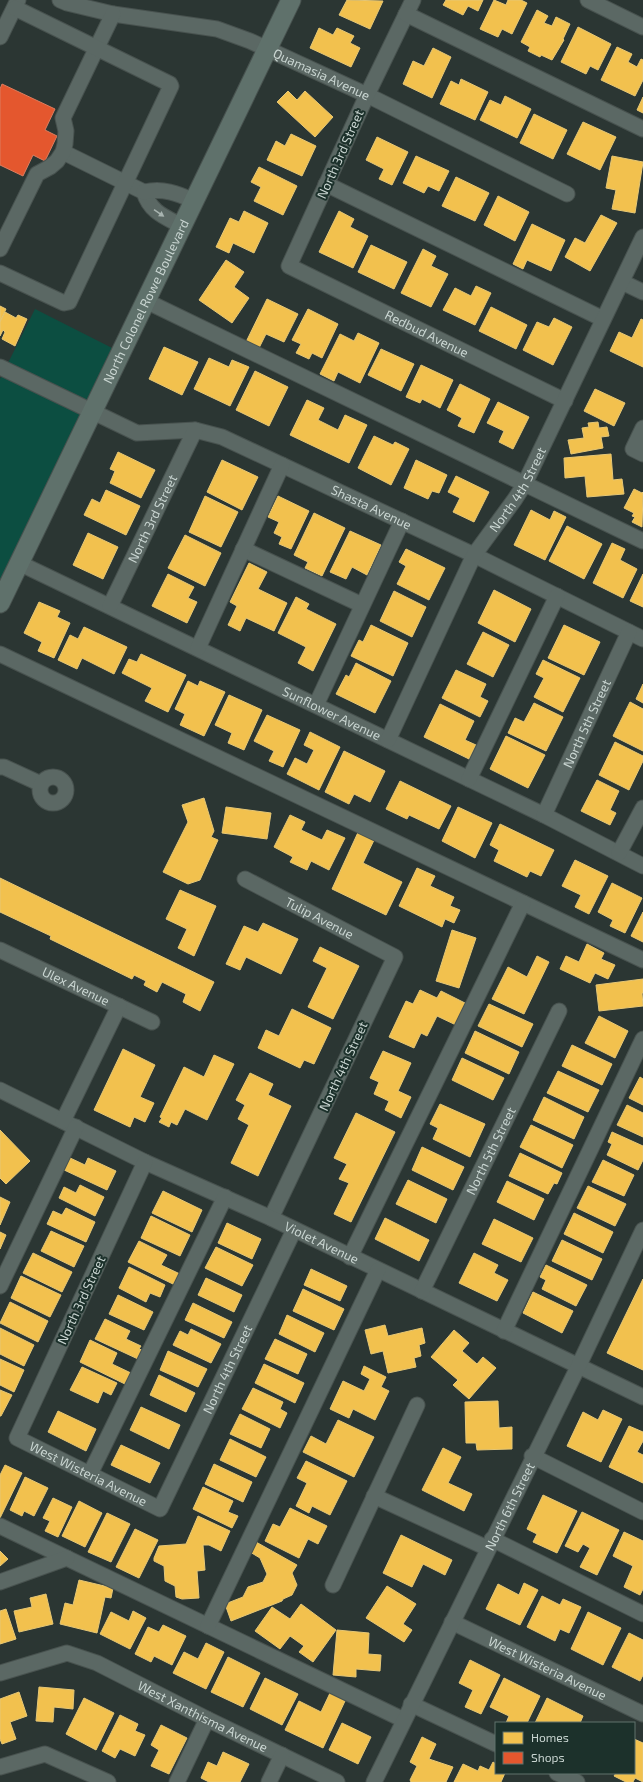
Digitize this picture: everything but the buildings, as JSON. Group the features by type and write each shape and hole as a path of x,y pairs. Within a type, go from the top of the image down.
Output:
{"main road":[{"name":"North Colonel Rowe Boulevard","path":"0,603 291,0"}],"street":[{"name":"Quamasia Avenue","path":"60,0 113,14 217,29 268,49 367,95 567,194"},
{"name":"North 3rd Street","path":"289,266 367,95 413,0"},
{"path":"588,0 643,27"},
{"path":"0,37 16,4 96,48 170,84 171,86 69,302 64,303 0,273"},
{"path":"0,249 37,174 50,167 57,161 63,152 66,131 63,118 113,14"},
{"path":"406,14 643,129"},
{"path":"63,152 144,192 156,190 178,193 194,201"},
{"path":"326,184 603,319"},
{"path":"144,192 147,203 151,207 182,226"},
{"name":"North 4th Street","path":"388,740 474,555 515,500 524,485 643,237"},
{"name":"Redbud Avenue","path":"289,266 565,401"},
{"path":"622,282 643,292"},
{"path":"146,301 524,485 643,541"},
{"name":"Shasta Avenue","path":"0,367 137,434 195,430 222,437 474,555 643,639"},
{"path":"638,451 643,428"},
{"name":"North 3rd Street","path":"110,606 195,430"},
{"path":"198,648 282,465"},
{"path":"316,705 402,521"},
{"path":"243,549 362,605"},
{"name":"Sunflower Avenue","path":"19,563 544,815 643,866"},
{"path":"469,779 556,596"},
{"name":"North 5th Street","path":"544,815 629,632"},
{"path":"0,654 643,960"},
{"path":"1,764 41,784"},
{"path":"619,853 643,808"},
{"name":"Tulip Avenue","path":"245,879 394,957"},
{"path":"350,1256 523,903"},
{"name":"Ulex Avenue","path":"0,950 152,1022"},
{"name":"North 4th Street","path":"271,1218 394,957"},
{"path":"0,1286 119,1006"},
{"name":"North 5th Street","path":"422,1291 558,1010"},
{"path":"504,1331 643,1039"},
{"name":"Violet Avenue","path":"0,1090 145,1162 271,1218 643,1397"},
{"name":"North 3rd Street","path":"17,1438 145,1162"},
{"path":"90,1474 225,1197"},
{"name":"North 4th Street","path":"160,1509 294,1230"},
{"name":"North 6th Street","path":"374,1782 532,1456 579,1365 643,1230"},
{"path":"208,1626 378,1270"},
{"path":"333,1585 417,1405"},
{"name":"West Wisteria Avenue","path":"17,1438 160,1509"},
{"path":"532,1456 643,1512"},
{"path":"374,1496 490,1543 643,1614"},
{"path":"0,1526 404,1720"},
{"path":"0,1582 67,1558"},
{"name":"West Wisteria Avenue","path":"452,1622 643,1714"},
{"name":"West Xanthisma Avenue","path":"0,1673 67,1653 97,1663 129,1678 207,1719 337,1782"},
{"path":"411,1704 495,1744"},
{"path":"177,1782 207,1719"},
{"path":"0,1767 45,1754 108,1782"},
{"path":"269,1782 282,1755"},
{"path":"560,1774 577,1782"}],"green space":[{"path":"35,309 120,352 0,600 0,379"}]}
